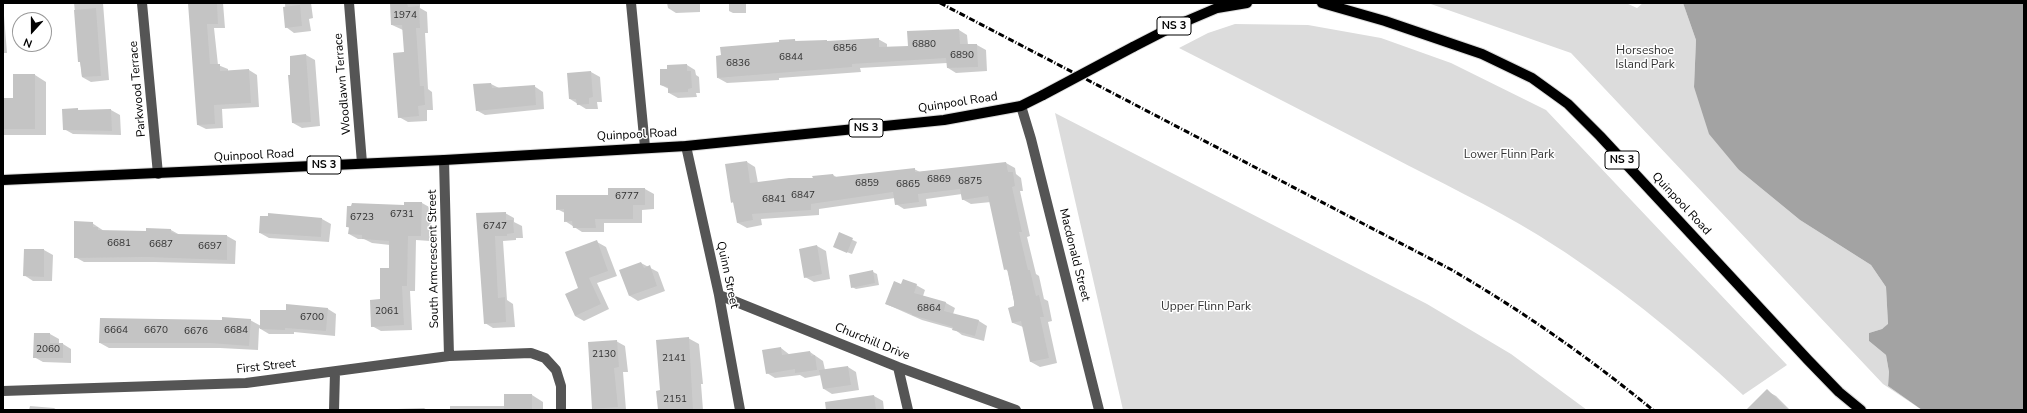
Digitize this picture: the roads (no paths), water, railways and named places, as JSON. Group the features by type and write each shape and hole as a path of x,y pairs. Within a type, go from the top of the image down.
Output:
{"main road":[{"name":"Quinpool Road","path":"3,180 444,160 645,147 686,146 944,120 1021,106 1216,5 1247,3"},
{"name":"Quinpool Road","path":"1322,3 1385,20 1482,54 1532,78 1568,104 1600,136 1808,360 1839,392 1861,410"}],"street":[{"name":"Parkwood Terrace","path":"142,3 158,174"},
{"name":"Woodlawn Terrace","path":"349,3 362,163"},
{"path":"631,3 645,147"},
{"name":"Macdonald Street","path":"1021,106 1032,139 1099,410"},
{"name":"Quinn Street","path":"686,146 719,295 740,410"},
{"name":"South Armcrescent Street","path":"444,160 449,356"},
{"name":"Churchill Drive","path":"719,295 898,366 1016,410"},
{"name":"First Street","path":"3,390 246,383 449,356 531,353 545,358 556,370 561,386 561,410"},
{"path":"898,366 908,410"},
{"path":"334,410 335,372"}],"railway":[{"path":"940,3 1452,270 1505,302 1580,353 1653,410"}],"park label":[{"name":"Horseshoe Island Park","path":"1645,58"},
{"name":"Lower Flinn Park","path":"1509,155"},
{"name":"Upper Flinn Park","path":"1206,307"}]}
